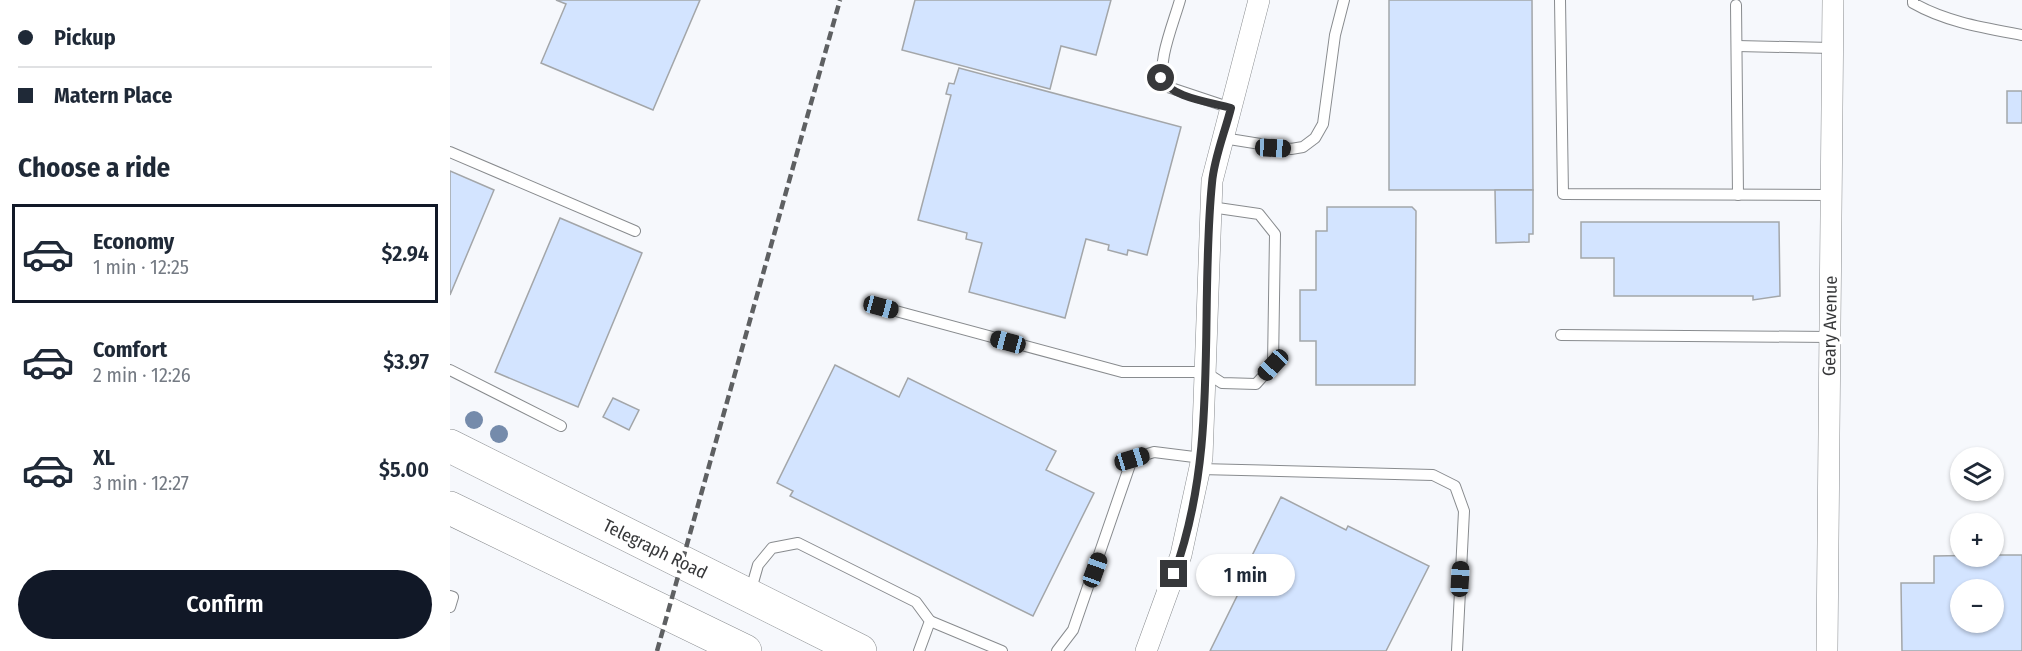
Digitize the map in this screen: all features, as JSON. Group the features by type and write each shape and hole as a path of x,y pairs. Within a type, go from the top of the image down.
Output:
{"main road":[{"name":"Telegraph Road","path":"450,446 860,651"},
{"path":"450,508 745,651"}],"street":[{"path":"1146,651 1181,555 1201,464 1212,181 1259,0"},
{"name":"Geary Avenue","path":"1827,651 1833,0"}],"lane":[{"path":"1180,0 1163,61 1161,78 1165,86 1231,108"},
{"path":"1223,138 1291,149 1303,147 1315,138 1323,124 1335,34 1344,0"},
{"path":"1560,0 1563,194 1831,195"},
{"path":"1913,0 1913,3 1927,11 1967,24 2022,35"},
{"path":"1736,5 1738,195"},
{"path":"1737,46 1832,48"},
{"path":"450,152 635,231"},
{"path":"881,307 1122,372 1205,372 1222,383 1256,384 1273,365 1275,234 1259,214 1211,207"},
{"path":"1560,335 1830,337"},
{"path":"450,370 561,426"},
{"path":"1057,651 1073,630 1132,459 1154,452 1201,464 1433,475 1455,486 1464,511 1457,651"},
{"path":"749,596 758,565 772,548 798,543 916,602 930,621 1002,651"},
{"path":"450,596 453,597 450,607"},
{"path":"919,651 930,621"}],"building":[{"path":"556,0 700,0 653,110 541,63 566,4"},
{"path":"915,0 1111,0 1096,55 1061,46 1050,89 902,50"},
{"path":"1389,0 1532,0 1533,190 1389,190"},
{"path":"959,68 1181,127 1147,255 1128,250 1127,255 1108,250 1109,245 1086,239 1065,318 969,292 982,243 966,239 967,233 918,220 951,95 946,94 949,83 954,84"},
{"path":"2007,91 2022,91 2022,123 2007,123"},
{"path":"450,171 494,190 450,295"},
{"path":"1495,190 1533,190 1533,234 1529,234 1529,242 1496,243"},
{"path":"1327,207 1412,207 1416,211 1415,385 1316,385 1316,341 1300,341 1300,290 1316,290 1316,231 1327,231"},
{"path":"560,218 642,253 578,407 495,372"},
{"path":"1581,222 1779,222 1780,296 1753,300 1753,296 1614,296 1614,258 1581,258"},
{"path":"835,365 899,397 908,378 1056,451 1046,470 1094,493 1033,616 790,496 793,491 777,483"},
{"path":"613,398 639,410 629,430 603,417"},
{"path":"1281,497 1346,530 1348,526 1429,566 1386,651 1210,651 1238,594 1235,590"},
{"path":"2004,555 2022,555 2022,651 1902,651 1901,583 1934,583 1934,556 1950,556 1950,567 2004,567"}],"railway":[{"path":"657,651 840,0"}],"route":[{"path":"1161,78 1165,86 1231,108 1212,181 1202,458 1181,555 1174,574"}]}
